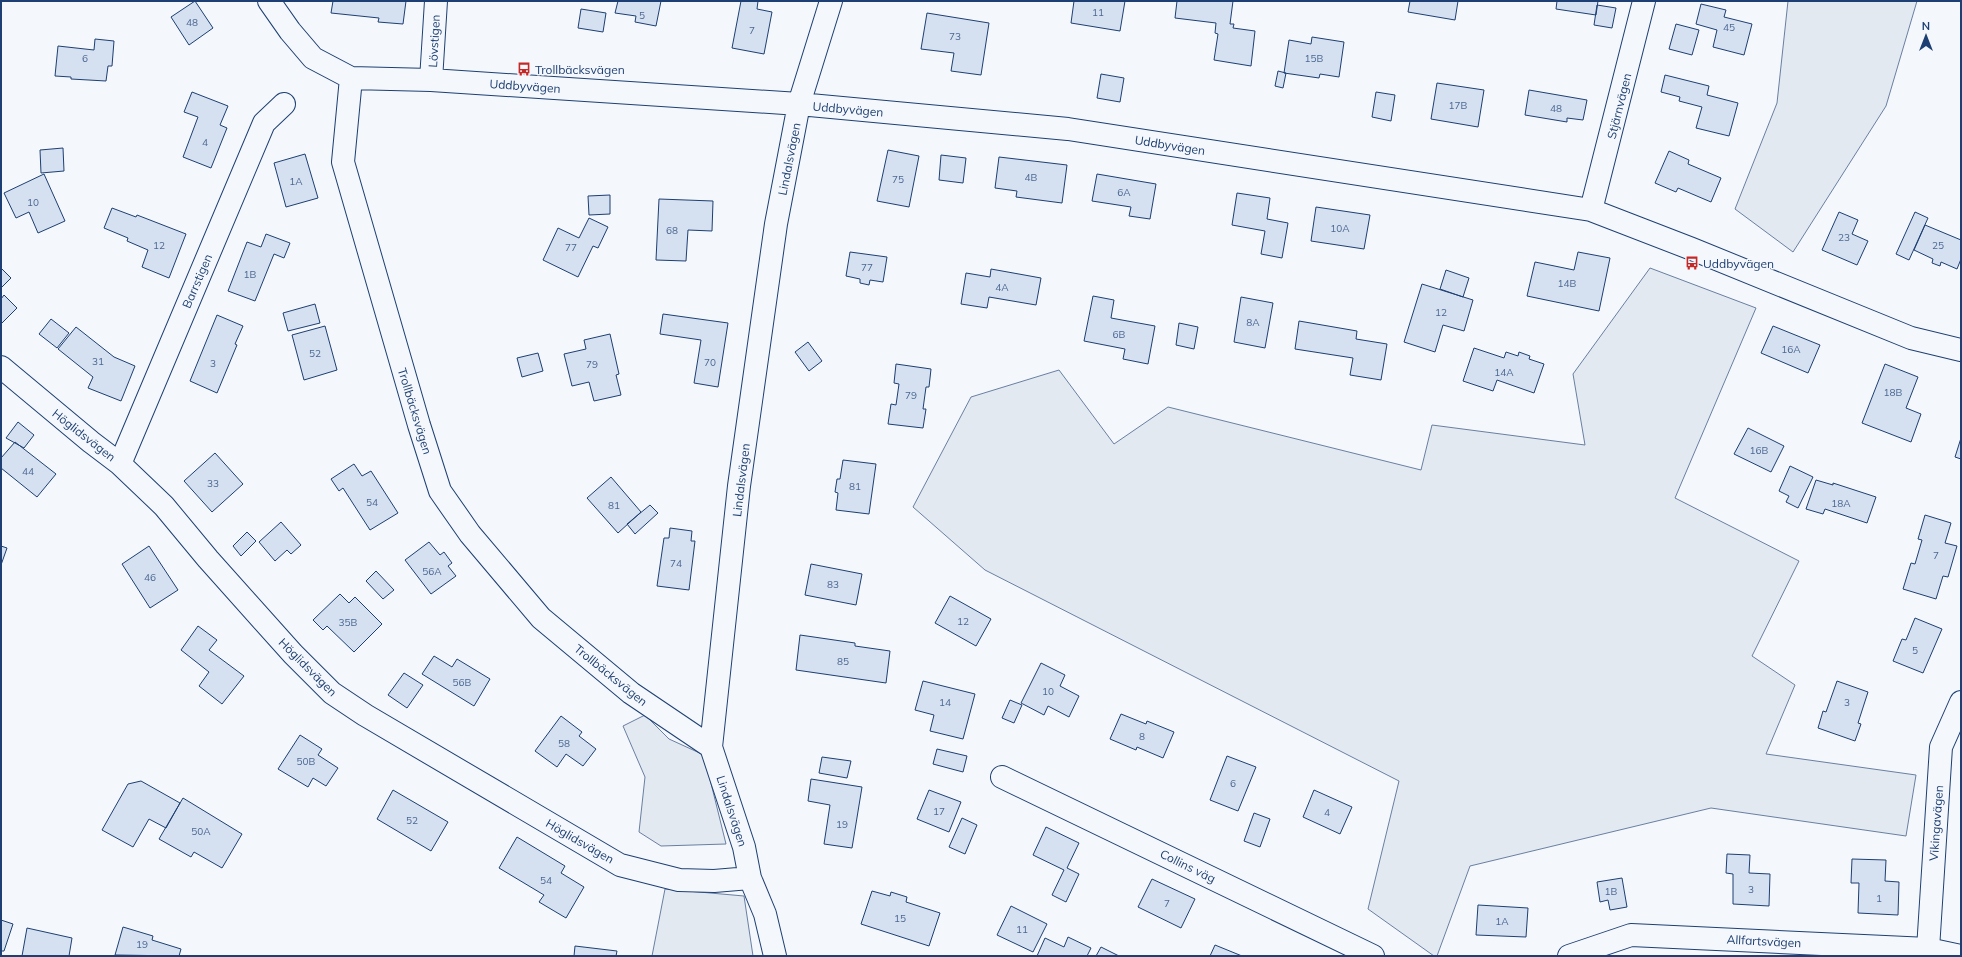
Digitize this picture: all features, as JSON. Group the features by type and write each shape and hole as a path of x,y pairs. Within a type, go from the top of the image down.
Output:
{"street":[{"path":"269,1 290,31 313,58 351,78"},
{"name":"Lövstigen","path":"431,80 436,1"},
{"name":"Lindalsvägen","path":"775,956 765,914 750,878 744,847 711,747 739,486 776,224 799,104 831,1"},
{"name":"Stjärnvägen","path":"1591,210 1644,1"},
{"name":"Uddbyvägen","path":"351,78 431,80 799,104 1068,129 1591,210 1692,249 1911,338 1961,350"},
{"name":"Trollbäcksvägen","path":"351,78 343,162 418,425 440,491 470,534 541,618 631,693 711,747"},
{"name":"Barrstigen","path":"120,464 264,123 284,104"},
{"name":"Höglidsvägen","path":"1,367 91,442 120,464 164,506 208,559 293,654 332,693 365,715 620,865 679,880 714,881 750,878"},
{"name":"Vikingavägen","path":"1928,949 1941,747 1961,702"},
{"name":"Collins väg","path":"1002,777 1372,956"},
{"name":"Allfartsvägen","path":"1569,956 1631,935 1928,949 1961,956"}],"shaded area":[{"path":"1788,1 1917,1 1886,106 1793,252 1735,209 1777,103"},
{"path":"1650,268 1756,308 1675,498 1799,561 1752,656 1795,685 1766,754 1916,775 1906,836 1711,808 1470,866 1437,956 1434,956 1368,909 1399,781 985,570 913,507 971,397 1059,370 1114,444 1168,407 1421,470 1432,425 1585,445 1573,374"},
{"path":"645,715 669,739 704,755 726,844 661,846 639,832 645,777 623,726"},
{"path":"665,889 744,896 753,956 652,956"}],"building":[{"path":"195,1 213,28 189,45 171,17"},
{"path":"333,1 406,1 403,24 378,22 379,18 331,13"},
{"path":"618,1 661,1 656,26 635,22 636,16 615,13"},
{"path":"741,1 758,1 757,9 772,12 764,54 732,48"},
{"path":"1074,1 1125,1 1120,31 1071,23"},
{"path":"1177,1 1233,1 1230,24 1234,24 1233,28 1255,31 1251,66 1214,60 1218,34 1215,33 1216,23 1175,18"},
{"path":"1410,1 1458,1 1455,20 1408,12"},
{"path":"1557,1 1598,1 1596,15 1556,9"},
{"path":"1701,4 1726,10 1724,17 1752,24 1744,55 1713,47 1717,30 1696,24"},
{"path":"1597,5 1616,8 1612,28 1594,25"},
{"path":"581,9 606,13 603,32 578,28"},
{"path":"927,13 989,23 981,75 951,71 954,53 921,49"},
{"path":"1676,24 1699,30 1692,55 1669,49"},
{"path":"1312,37 1344,42 1339,77 1320,74 1319,78 1284,73 1289,40 1311,44"},
{"path":"95,39 114,41 112,66 108,66 106,81 71,79 71,77 55,76 58,46 94,50"},
{"path":"1278,71 1286,73 1283,88 1275,86"},
{"path":"1101,74 1124,78 1120,102 1097,98"},
{"path":"1665,75 1709,86 1707,95 1738,103 1729,136 1696,128 1702,107 1679,101 1680,97 1661,92"},
{"path":"1437,83 1484,90 1478,127 1431,119"},
{"path":"1529,90 1587,100 1583,120 1567,118 1567,122 1525,115"},
{"path":"192,92 228,106 220,125 227,128 211,168 183,157 198,117 184,112"},
{"path":"1376,92 1395,95 1391,121 1372,117"},
{"path":"63,148 64,171 41,173 40,150"},
{"path":"888,150 919,156 909,207 877,201"},
{"path":"1669,151 1689,160 1688,164 1721,178 1711,202 1678,188 1676,192 1655,183"},
{"path":"305,154 318,198 286,207 274,163"},
{"path":"941,155 966,158 963,183 939,180"},
{"path":"999,157 1067,165 1062,203 1016,197 1017,191 995,188"},
{"path":"44,174 65,221 38,233 29,212 16,218 4,193"},
{"path":"1097,174 1156,184 1150,219 1129,216 1131,207 1092,201"},
{"path":"1237,193 1270,198 1267,219 1288,223 1282,258 1261,254 1265,231 1232,225"},
{"path":"610,195 610,214 589,215 588,196"},
{"path":"659,199 713,201 712,231 688,230 686,261 656,260"},
{"path":"1316,207 1370,215 1364,249 1311,241"},
{"path":"112,208 136,217 137,215 186,234 169,278 142,267 148,250 127,241 128,238 104,228"},
{"path":"1839,212 1858,220 1852,234 1868,241 1857,265 1822,250"},
{"path":"1915,212 1928,218 1909,260 1896,254"},
{"path":"589,218 608,227 598,248 593,246 578,277 543,260 558,228 579,238"},
{"path":"1925,225 1961,240 1961,259 1957,269 1941,262 1940,266 1932,263 1933,259 1914,250"},
{"path":"266,234 290,243 284,258 274,254 255,301 228,291 247,242 261,247"},
{"path":"850,252 887,257 883,282 870,280 869,285 860,283 860,279 846,276"},
{"path":"1578,252 1610,258 1599,311 1527,296 1535,262 1574,270"},
{"path":"1,268 11,278 1,288"},
{"path":"991,269 1041,278 1036,305 989,297 987,308 961,304 966,273 990,277"},
{"path":"1446,270 1469,278 1463,297 1440,289"},
{"path":"1422,284 1473,300 1464,331 1443,325 1435,352 1404,342"},
{"path":"4,295 17,308 1,324 1,299"},
{"path":"1093,296 1114,300 1111,318 1155,326 1148,364 1123,359 1125,349 1084,341"},
{"path":"1241,297 1273,303 1265,348 1234,342"},
{"path":"315,304 320,323 288,331 283,313"},
{"path":"663,314 728,323 718,387 694,383 701,340 660,334"},
{"path":"217,315 243,326 235,344 237,345 217,393 190,381"},
{"path":"51,319 69,333 57,348 39,334"},
{"path":"1299,321 1357,331 1356,339 1387,344 1381,380 1350,375 1353,358 1295,349"},
{"path":"1179,323 1198,327 1194,349 1176,345"},
{"path":"325,326 337,370 304,380 292,335"},
{"path":"1773,326 1820,345 1808,373 1761,353"},
{"path":"76,327 114,357 135,366 121,401 88,388 93,377 58,349"},
{"path":"610,334 619,374 616,375 621,395 594,401 589,382 572,386 564,354 586,349 584,340"},
{"path":"808,342 822,361 809,371 795,352"},
{"path":"1474,348 1504,358 1506,352 1518,356 1519,352 1530,356 1529,359 1544,364 1534,393 1497,380 1493,391 1463,381"},
{"path":"538,353 543,371 522,377 517,358"},
{"path":"896,364 931,369 929,387 926,387 923,409 926,409 923,428 888,424 891,404 896,405 899,384 894,383"},
{"path":"1885,364 1918,377 1906,408 1921,414 1911,442 1862,423"},
{"path":"18,422 34,435 24,448 6,438"},
{"path":"1748,428 1784,446 1771,472 1734,454"},
{"path":"1961,438 1961,459 1955,457"},
{"path":"15,442 56,474 37,497 1,468 1,458"},
{"path":"215,453 243,484 212,512 184,481"},
{"path":"843,460 876,464 869,514 836,510 838,493 835,492 837,479 840,479"},
{"path":"354,464 362,476 371,471 398,513 370,530 343,488 339,491 331,479"},
{"path":"1790,466 1813,477 1798,508 1786,502 1789,496 1779,491"},
{"path":"611,477 641,512 618,533 587,498"},
{"path":"1816,480 1833,485 1833,483 1876,497 1867,523 1825,509 1823,514 1806,509"},
{"path":"650,505 658,513 635,534 627,524"},
{"path":"1925,515 1951,523 1945,543 1957,546 1948,577 1943,576 1936,599 1903,589 1911,563 1915,564 1922,540 1918,539"},
{"path":"281,522 301,545 291,554 287,550 275,561 259,542"},
{"path":"670,528 692,531 691,541 695,541 689,590 657,586 664,538 669,538"},
{"path":"247,532 256,541 241,556 233,546"},
{"path":"429,542 440,555 444,552 452,563 448,566 456,576 431,594 405,560"},
{"path":"1,546 7,548 1,565"},
{"path":"149,546 178,590 150,608 122,564"},
{"path":"811,564 862,574 856,605 805,595"},
{"path":"376,571 394,590 383,599 366,581"},
{"path":"340,594 349,603 355,597 382,624 354,652 327,626 323,630 313,620"},
{"path":"950,596 991,619 976,646 935,623"},
{"path":"1915,618 1942,629 1923,673 1893,661 1902,639 1906,640"},
{"path":"198,626 217,640 209,650 244,676 222,704 199,686 209,672 181,650"},
{"path":"800,635 855,643 855,646 890,651 886,683 796,670"},
{"path":"434,656 452,667 457,659 490,679 474,706 422,674"},
{"path":"1041,663 1065,675 1060,686 1079,696 1069,717 1048,706 1044,715 1021,703"},
{"path":"404,673 423,685 407,708 388,695"},
{"path":"923,681 975,694 963,739 930,731 934,715 915,710"},
{"path":"1837,681 1868,692 1858,723 1861,724 1855,741 1818,728 1823,711 1826,712"},
{"path":"1010,700 1022,705 1014,723 1002,718"},
{"path":"1121,714 1146,724 1147,721 1174,732 1163,758 1137,747 1136,750 1110,739"},
{"path":"561,716 582,732 579,736 596,749 583,766 566,754 557,767 535,751"},
{"path":"300,735 322,749 318,755 338,768 326,786 313,778 308,787 278,769"},
{"path":"937,749 967,756 963,772 933,764"},
{"path":"1227,756 1256,767 1238,811 1210,800"},
{"path":"822,757 851,761 847,778 819,773"},
{"path":"811,779 862,787 852,848 824,844 830,805 808,801"},
{"path":"141,781 180,803 166,828 149,819 133,847 102,830 128,784"},
{"path":"393,790 448,822 431,851 377,819"},
{"path":"929,790 961,802 949,832 917,819"},
{"path":"1314,790 1352,807 1340,834 1303,817"},
{"path":"183,798 242,834 222,868 194,852 191,857 159,839"},
{"path":"1254,813 1270,819 1260,847 1244,841"},
{"path":"962,818 977,825 965,854 949,847"},
{"path":"1046,827 1079,843 1067,868 1079,874 1066,902 1052,895 1064,870 1033,855"},
{"path":"517,837 565,866 561,873 584,887 566,918 539,902 544,895 499,868"},
{"path":"1727,854 1750,855 1749,873 1770,874 1769,906 1733,904 1733,874 1726,873"},
{"path":"1852,859 1886,860 1885,881 1899,882 1898,915 1858,913 1859,883 1851,883"},
{"path":"1622,878 1627,907 1610,910 1608,900 1600,902 1597,882"},
{"path":"1152,879 1195,899 1181,928 1138,907"},
{"path":"872,891 890,896 891,892 907,897 906,902 940,913 929,946 861,924"},
{"path":"1478,905 1528,908 1526,937 1476,935"},
{"path":"1011,906 1047,924 1033,952 997,935"},
{"path":"1,920 13,924 4,951 1,951"},
{"path":"123,927 153,936 152,940 181,949 179,956 115,955"},
{"path":"27,928 72,938 69,956 22,956"},
{"path":"1068,937 1091,948 1087,956 1037,956 1045,938 1064,947"},
{"path":"1215,945 1242,956 1210,956"},
{"path":"575,946 617,951 616,956 574,956"},
{"path":"1101,947 1119,956 1096,956"}],"place":[{"name":"Trollbäcksvägen","path":"524,69"},
{"name":"Uddbyvägen","path":"1692,263"}]}
